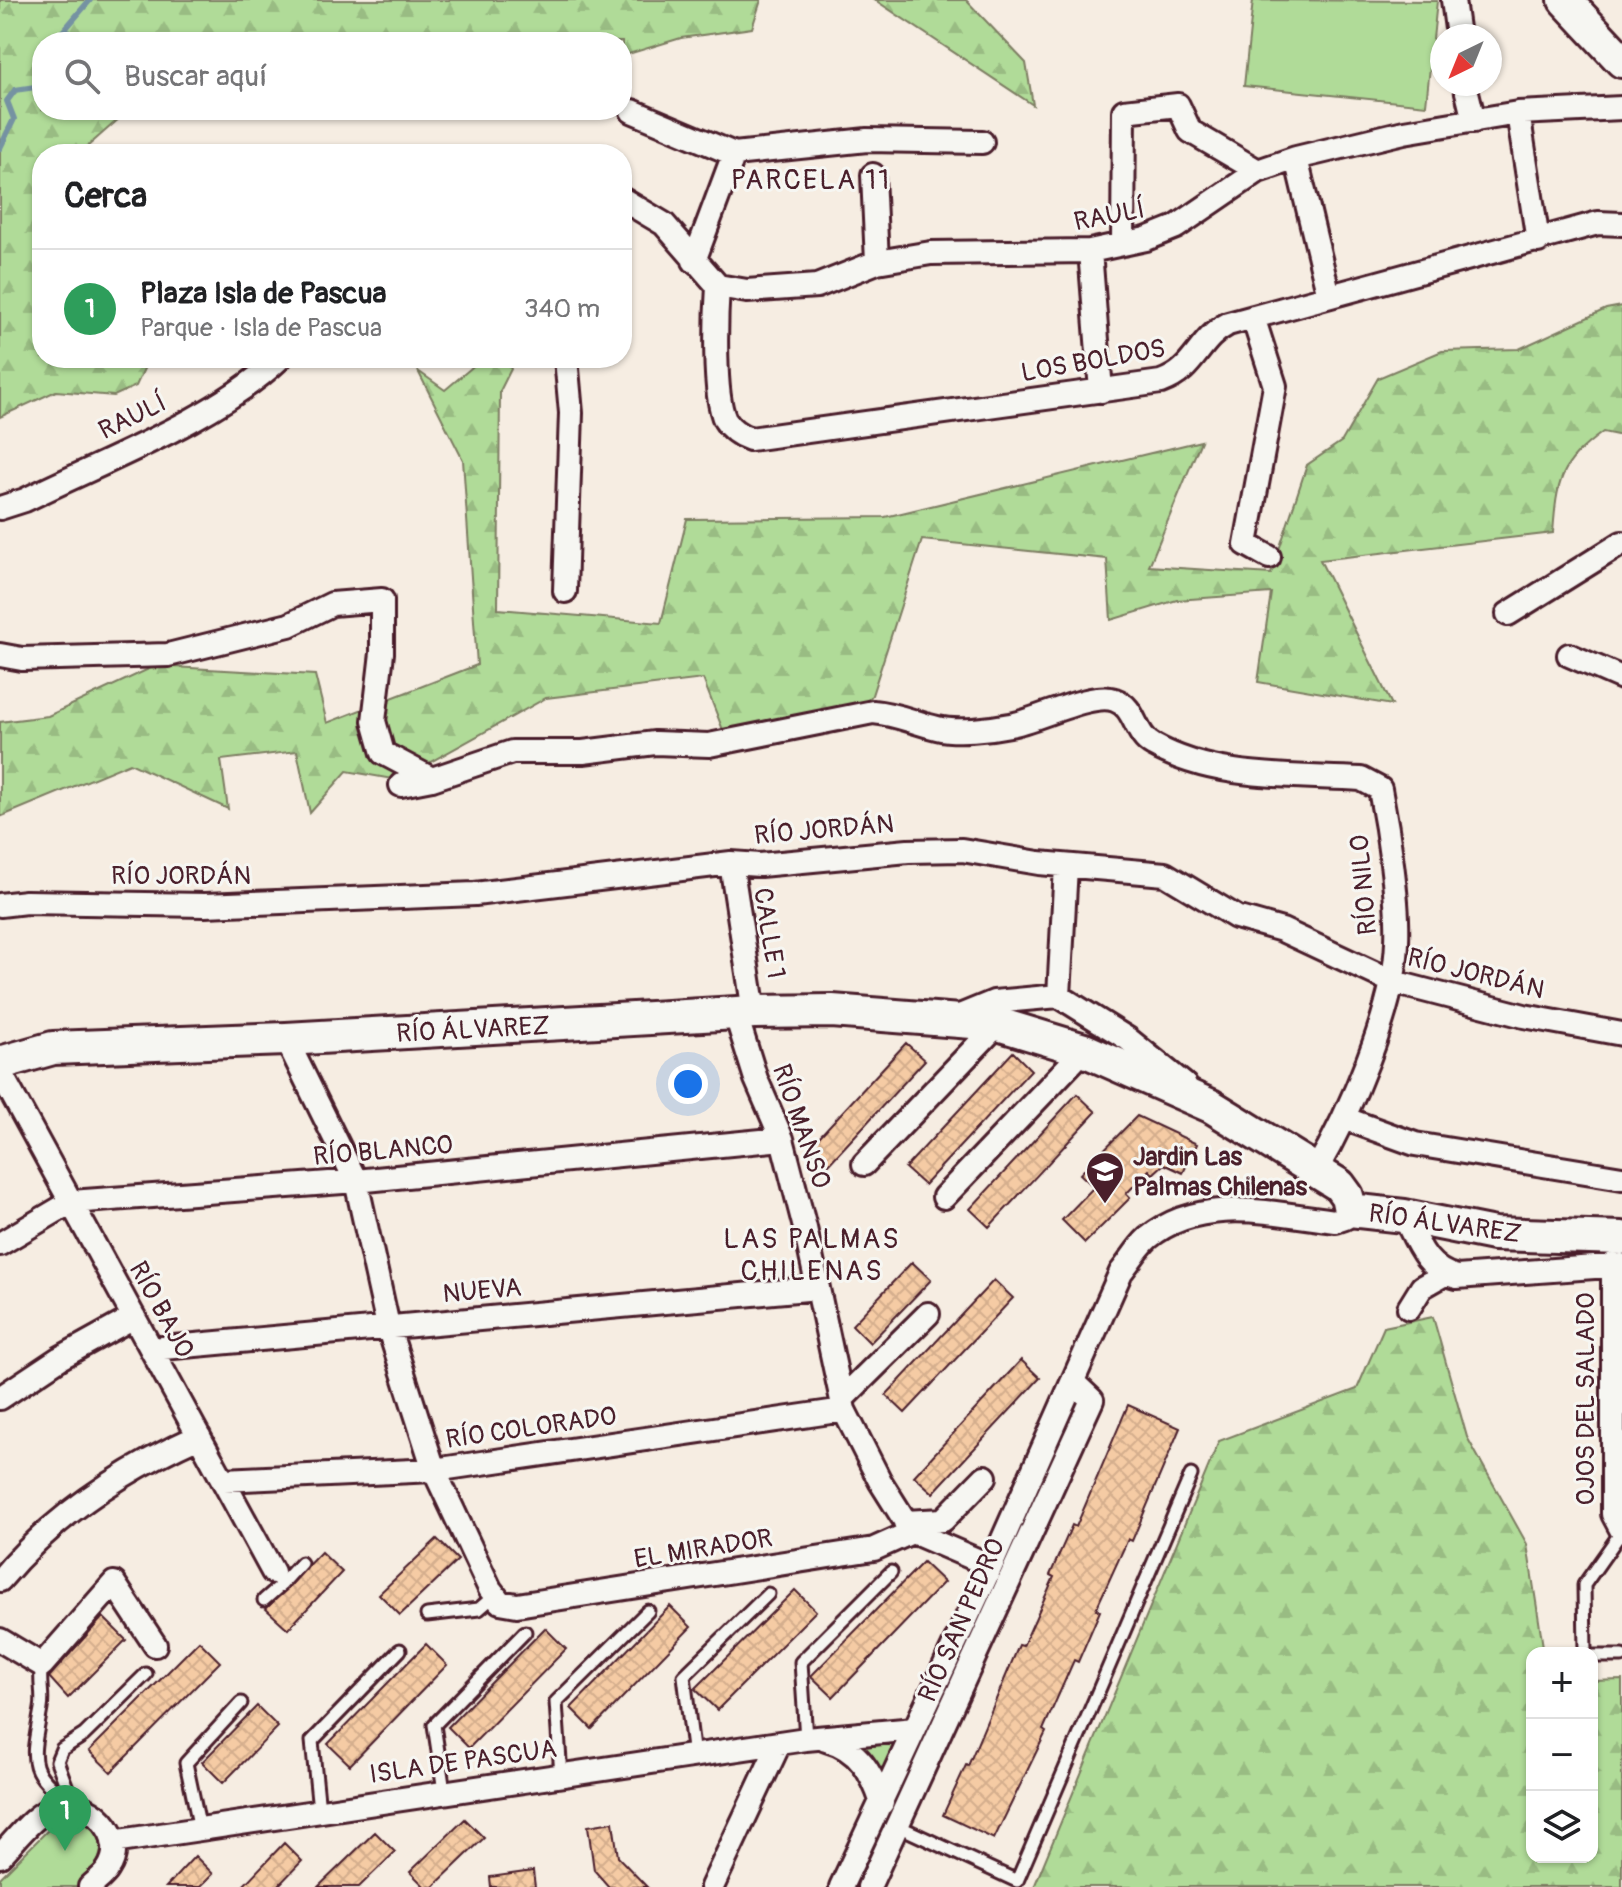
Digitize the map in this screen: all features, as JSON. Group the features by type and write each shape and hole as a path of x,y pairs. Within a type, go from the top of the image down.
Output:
{"street":[{"path":"1453,0 1456,24"},
{"path":"1565,0 1622,61"},
{"path":"1468,96 1474,121"},
{"path":"1123,244 1124,111 1178,105 1190,131 1258,171"},
{"name":"RAULÍ","path":"718,286 747,291 817,286 877,262 931,253 1090,251 1176,227 1258,171 1296,158 1404,132 1518,113 1622,108"},
{"path":"632,111 734,154 867,140 982,142"},
{"path":"1518,113 1538,241"},
{"path":"694,261 734,154"},
{"path":"1296,158 1329,296"},
{"path":"873,175 877,262"},
{"path":"632,205 664,224 718,286"},
{"name":"LOS BOLDOS","path":"718,286 716,330 723,415 734,431 750,439 1101,391 1176,377 1189,367 1207,339 1217,330 1253,317 1598,223 1622,224"},
{"path":"1090,251 1101,391"},
{"path":"1253,317 1275,386 1246,544 1269,557"},
{"name":"RAULÍ","path":"0,508 25,500 212,408 258,379 270,368"},
{"path":"565,591 571,413 567,368"},
{"path":"1508,614 1622,543"},
{"path":"0,655 22,659 168,655 289,625 332,604 382,600 382,653 374,721 383,753 432,779"},
{"path":"1569,655 1622,678"},
{"name":"RÍO NILO","path":"432,779 512,752 583,752 655,743 709,745 873,712 896,714 941,729 1010,725 1099,698 1116,700 1131,713 1139,732 1151,744 1231,771 1361,779 1380,789 1398,940 1393,982 1346,1119 1315,1172"},
{"path":"401,785 432,779"},
{"name":"RÍO JORDÁN","path":"0,905 26,902 205,905 475,894 731,863 760,865 908,851 962,850 1066,866 1165,874 1236,917 1282,930 1393,982 1524,1016 1622,1034"},
{"name":"CALLE 1","path":"731,863 745,1014"},
{"path":"1059,996 1066,866"},
{"name":"RÍO ÁLVAREZ","path":"948,1020 994,1002 1059,996 1128,1039 1211,1106 1339,1185 1347,1196 1350,1210 1404,1216 1619,1256"},
{"name":"RÍO ÁLVAREZ","path":"0,1063 53,1048 832,1011 998,1024 1084,1050 1211,1106"},
{"name":"RÍO MANSO","path":"745,1014 756,1079 782,1139 843,1404 909,1527"},
{"path":"864,1164 998,1024"},
{"path":"286,1039 356,1181 388,1326 434,1470 497,1599"},
{"path":"944,1197 1084,1050"},
{"name":"RÍO BAJO","path":"0,1072 277,1578"},
{"path":"1346,1119 1415,1144 1622,1178"},
{"name":"RÍO BLANCO","path":"0,1244 71,1202 356,1181 782,1139"},
{"name":"RÍO SAN PEDRO","path":"841,1887 991,1566 1121,1272 1147,1239 1193,1214 1236,1209 1336,1221 1345,1218 1350,1210"},
{"path":"1404,1216 1424,1255 1445,1274 1457,1277 1619,1256"},
{"name":"OJOS DEL SALADO","path":"1619,1256 1613,1514 1622,1531"},
{"path":"1409,1308 1422,1287 1445,1274"},
{"name":"NUEVA","path":"152,1349 818,1288"},
{"path":"843,1404 928,1314"},
{"path":"0,1398 60,1358 134,1317"},
{"name":"RÍO SAN PEDRO","path":"869,1887 1092,1400 1073,1382"},
{"name":"RÍO COLORADO","path":"224,1480 434,1470 843,1404"},
{"path":"0,1580 31,1546 82,1501 141,1464 199,1436"},
{"name":"EL MIRADOR","path":"497,1599 517,1605 874,1549 909,1527 943,1520 985,1477"},
{"path":"909,1527 991,1566"},
{"path":"0,1640 42,1665 114,1583 155,1645"},
{"name":"ISLA DE PASCUA","path":"113,1842 444,1791 814,1739 915,1729"},
{"path":"814,1739 850,1749 863,1762 879,1810 898,1826"},
{"path":"712,1887 779,1744"},
{"path":"0,1856 44,1812 73,1804 98,1815 113,1842 108,1870 90,1887"}],"lane":[{"path":"898,1826 1017,1881 1191,1475"},
{"path":"1585,1647 1584,1585 1622,1531"},
{"path":"264,1600 277,1578 301,1563"},
{"path":"814,1739 801,1662 891,1572"},
{"path":"694,1757 684,1676 768,1594"},
{"path":"427,1615 479,1609 497,1599"},
{"path":"561,1776 556,1702 648,1611"},
{"path":"444,1791 434,1725 525,1632"},
{"path":"319,1810 312,1741 400,1650"},
{"path":"1598,1656 1622,1656"},
{"path":"42,1665 39,1676 42,1708 34,1744 38,1774 46,1787 73,1804"},
{"path":"73,1804 57,1761 62,1749 84,1735 146,1674"},
{"path":"200,1829 186,1763 241,1703"}],"green space":[{"path":"0,0 761,0 752,28 681,38 632,53 632,32 32,32 32,120 118,120 90,144 32,144 32,368 144,368 136,386 114,396 56,391 0,417"},
{"path":"875,0 966,0 1026,63 1033,105"},
{"path":"1253,0 1437,1 1435,24 1430,24 1426,105 1244,86"},
{"path":"1622,306 1622,436 1603,432 1569,464 1559,487 1553,533 1320,560 1392,705 1258,682 1271,593 1177,600 1111,620 1107,559 922,540 872,695 861,711 725,735 703,679 546,698 398,780 347,771 310,813 297,751 221,760 228,809 130,763 0,817 0,722 48,716 155,666 315,675 327,723 477,665 463,460 418,371 445,390 471,368 511,369 500,391 498,609 661,623 687,519 885,517 1201,441 1149,566 1271,574 1307,465 1342,441 1378,378 1442,351 1519,349 1606,309"},
{"path":"1433,1317 1467,1437 1527,1544 1543,1647 1526,1647 1526,1863 1598,1863 1598,1681 1622,1680 1622,1887 1034,1887 1219,1441 1357,1389 1384,1327"},
{"path":"899,1742 882,1778 858,1748"},
{"path":"76,1816 98,1829 101,1847 98,1861 77,1887 0,1887 0,1878 59,1819"}],"building":[{"path":"906,1043 925,1060 827,1166 808,1149"},
{"path":"1013,1052 1031,1070 924,1185 905,1168"},
{"path":"1077,1094 1096,1112 989,1227 970,1209"},
{"path":"1137,1116 1197,1144 1183,1173 1164,1164 1153,1174 1149,1170 1126,1194 1130,1198 1085,1243 1062,1220 1094,1187 1080,1174"},
{"path":"912,1262 931,1280 870,1343 852,1325"},
{"path":"994,1280 1013,1298 905,1413 886,1395"},
{"path":"1021,1360 1040,1378 933,1493 914,1476"},
{"path":"1128,1405 1180,1428 1132,1541 1128,1539 1096,1609 1100,1611 1078,1662 1074,1660 1043,1730 1046,1732 994,1839 943,1815 968,1766 1019,1645 1023,1646 1054,1577 1050,1575 1072,1525 1076,1527"},
{"path":"437,1539 458,1560 400,1615 379,1594"},
{"path":"321,1552 342,1572 288,1629 266,1609"},
{"path":"923,1562 944,1582 833,1697 811,1676"},
{"path":"795,1590 816,1611 717,1710 695,1689"},
{"path":"670,1606 691,1627 592,1729 571,1708"},
{"path":"103,1617 126,1640 68,1698 49,1677"},
{"path":"545,1628 566,1649 469,1748 448,1727"},
{"path":"199,1641 220,1662 111,1772 89,1751"},
{"path":"426,1644 447,1665 350,1765 328,1744"},
{"path":"257,1706 278,1727 223,1783 202,1762"},
{"path":"465,1819 484,1838 433,1887 425,1887 410,1872"},
{"path":"613,1822 618,1857 647,1887 609,1887 594,1870 588,1826"},
{"path":"375,1832 395,1852 359,1887 318,1887"},
{"path":"284,1843 302,1861 277,1887 242,1887"},
{"path":"195,1856 213,1874 200,1887 166,1887"},
{"path":"533,1871 535,1887 491,1887 490,1877"}],"waterway":[{"path":"63,32 90,0"},
{"path":"0,148 14,119 7,101 15,90 32,87"}],"place":[{"name":"Jardin Las Palmas Chilenas","path":"1105,1205"},
{"name":"Plaza Isla de Pascua","path":"65,1851"}],"district":[{"name":"PARCELA 11","path":"811,179"},
{"name":"LAS PALMAS CHILENAS","path":"812,1254"}]}
